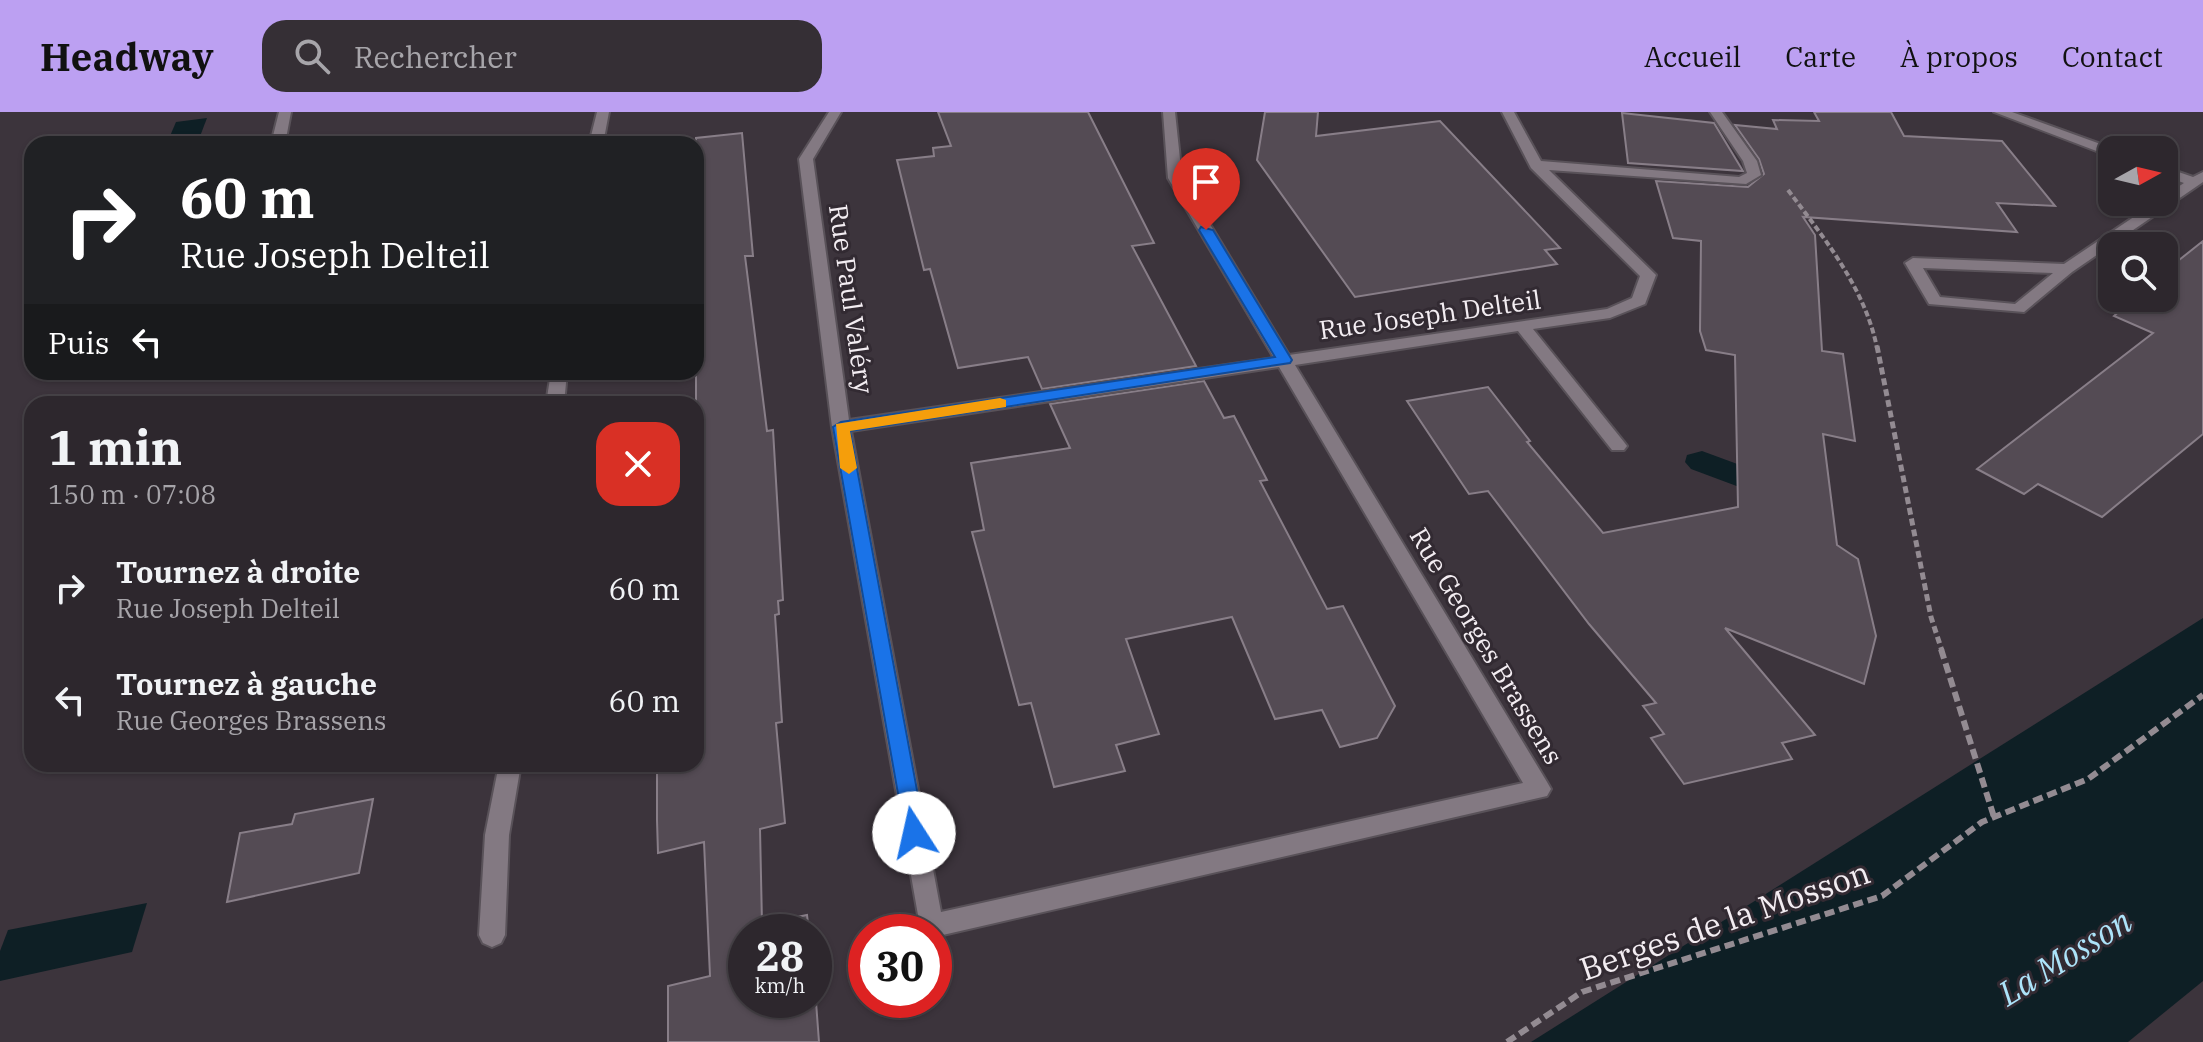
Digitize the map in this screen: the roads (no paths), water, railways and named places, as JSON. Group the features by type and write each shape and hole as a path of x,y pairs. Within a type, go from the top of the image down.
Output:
{"street":[{"path":"280,136 285,112"},
{"path":"598,136 603,112"},
{"name":"Rue Paul Valéry","path":"835,112 806,159 841,427 929,914"},
{"name":"Rue Georges Brassens","path":"952,921 1539,789 1175,178 1169,112"},
{"name":"Rue Joseph Delteil","path":"841,427 1610,313 1639,301 1648,275 1536,165 1508,112"},
{"path":"1536,165 1741,181 1754,175 1750,161 1716,112"},
{"path":"2000,112 2098,147"},
{"path":"2178,174 2199,179"},
{"path":"2067,269 1913,263 1935,301 2018,309 2067,269 2199,179"},
{"path":"1522,326 1618,446"},
{"path":"492,935 497,835 509,772"}],"water":[{"path":"207,118 200,136 170,136 176,122"},
{"path":"1702,451 1740,465 1750,491 1691,469 1685,462 1687,455"},
{"name":"La Mosson","path":"2203,618 2203,981 2128,1042 1531,1042"},
{"path":"147,903 132,952 0,981 0,951 8,930"}]}
